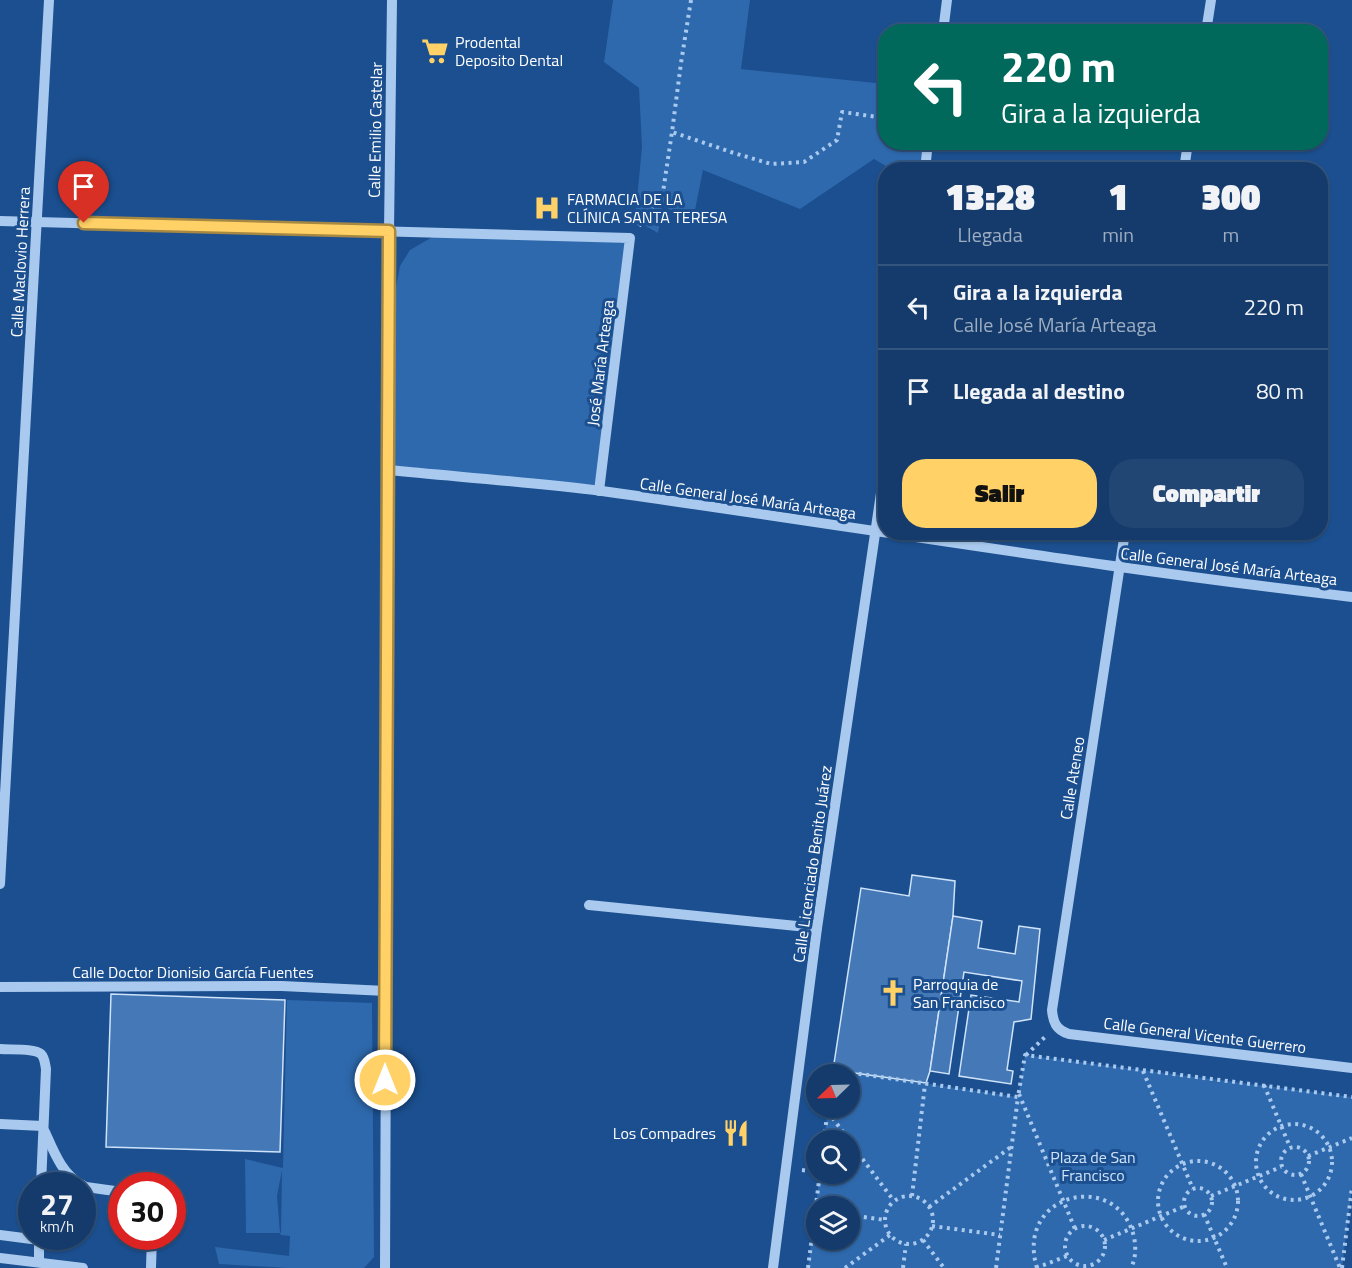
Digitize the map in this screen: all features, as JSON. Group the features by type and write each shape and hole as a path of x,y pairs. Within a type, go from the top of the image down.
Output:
{"street":[{"name":"Calle Emilio Castelar","path":"385,1268 392,0"},
{"path":"944,24 947,0"},
{"path":"1207,24 1211,0"},
{"name":"Calle Maclovio Herrera","path":"0,884 49,1"},
{"path":"0,221 630,238"},
{"name":"José María Arteaga","path":"599,491 630,238"},
{"name":"Calle General José María Arteaga","path":"388,470 599,491 876,532"},
{"name":"Calle Licenciado Benito Juárez","path":"773,1268 817,928 878,517"},
{"name":"Calle General José María Arteaga","path":"933,540 1352,597"},
{"name":"Calle Ateneo","path":"1056,1027 1052,1018 1052,1010 1124,540"},
{"path":"589,904 817,928"},
{"name":"Calle Doctor Dionisio García Fuentes","path":"0,987 282,986 386,991"},
{"name":"Calle General Vicente Guerrero","path":"1056,1027 1061,1032 1069,1034 1352,1068"},
{"path":"0,1049 35,1051 41,1054 44,1060 46,1069 41,1172"},
{"path":"0,1124 43,1126"},
{"path":"43,1126 66,1172"},
{"path":"0,1235 18,1236"},
{"path":"39,1250 39,1262"},
{"path":"151,1268 152,1250"},
{"path":"0,1258 83,1268"}],"path":[{"path":"630,238 663,192 692,0"},
{"path":"672,132 771,164 804,162 837,140 842,112 878,117"},
{"path":"996,1268 1025,1055 1056,1027"},
{"path":"1025,1055 1352,1097"},
{"path":"1143,1070 1193,1188"},
{"path":"860,1074 1018,1095"},
{"path":"912,1196 925,1084"},
{"path":"1264,1085 1290,1147"},
{"path":"1018,1095 1075,1229"},
{"path":"1304,1124 1323,1137 1329,1147 1332,1158 1327,1181 1310,1197 1298,1200 1274,1195 1258,1176 1255,1164 1261,1141 1270,1131 1281,1125 1304,1124"},
{"path":"1308,1156 1352,1138"},
{"path":"929,1207 1012,1147"},
{"path":"1290,1147 1303,1149 1308,1156 1307,1169 1301,1174 1296,1176 1287,1174 1281,1167 1280,1157 1290,1147"},
{"path":"860,1155 894,1201"},
{"path":"1195,1161 1207,1162 1219,1167 1235,1186 1238,1198 1235,1216 1225,1231 1214,1238 1202,1241 1189,1240 1177,1235 1167,1227 1161,1216 1158,1204 1159,1192 1164,1180 1172,1170 1183,1164 1195,1161"},
{"path":"1211,1196 1281,1167"},
{"path":"1301,1174 1341,1268"},
{"path":"1341,1268 1352,1187"},
{"path":"1193,1188 1205,1190 1211,1196 1210,1209 1200,1216 1195,1215 1185,1206 1185,1198 1193,1188"},
{"path":"903,1196 912,1196 919,1198 929,1207 933,1216 932,1226 923,1240 906,1244 890,1235 885,1220 889,1206 894,1201 903,1196"},
{"path":"1067,1256 1037,1268 1033,1252 1034,1236 1040,1221 1050,1209 1063,1200 1079,1196 1096,1197 1111,1203 1123,1214 1132,1228 1136,1244 1131,1268"},
{"path":"1104,1240 1185,1206"},
{"path":"1204,1214 1227,1268"},
{"path":"860,1217 885,1220"},
{"path":"932,1226 1000,1235"},
{"path":"1082,1226 1095,1229 1104,1240 1105,1246 1101,1258 1090,1267 1077,1265 1067,1256 1065,1250 1067,1238 1075,1229 1082,1226"},
{"path":"845,1268 890,1235"},
{"path":"923,1240 944,1268"},
{"path":"903,1268 906,1244"},
{"path":"808,1268 811,1250"}],"green space":[{"path":"613,0 750,0 741,69 878,83 878,150 927,150 926,162 879,162 874,159 800,209 703,170 693,220 662,206 658,233 635,220 642,147 639,88 604,62"},
{"path":"441,232 630,238 599,491 388,470 395,293 400,266 410,250"},
{"path":"287,1000 372,1003 374,1257 364,1268 288,1268 219,1264 215,1247 289,1256 290,1236 280,1233 246,1233 245,1159 283,1168","holes":["282,1170 280,1233 277,1196"]},
{"name":"Plaza de San Francisco","path":"1025,1055 1352,1097 1352,1187 1342,1268 808,1268 810,1250 860,1250 860,1196 817,1196 819,1184 860,1184 860,1130 825,1130 827,1118 860,1118 860,1074 1018,1097"}],"building":[{"name":"Parroquia de San Francisco","path":"912,875 955,881 953,916 930,1071 926,1083 860,1074 860,1064 834,1064 861,888 909,896"},
{"path":"953,916 982,921 978,948 1015,954 1019,926 1040,929 1031,1019 1014,1022 1007,1070 1013,1071 1011,1084 959,1076 971,995 1019,1002 1022,981 964,972 949,1074 930,1071"},
{"path":"111,994 285,1000 280,1152 106,1147"}],"place":[{"name":"Prodental Deposito Dental","path":"435,51"},
{"name":"FARMACIA DE LA CLÍNICA SANTA TERESA","path":"547,208"},
{"name":"Parroquia de San Francisco","path":"893,993"},
{"name":"Los Compadres","path":"736,1133"}],"route":[{"path":"84,223 389,231 385,1080"}]}
